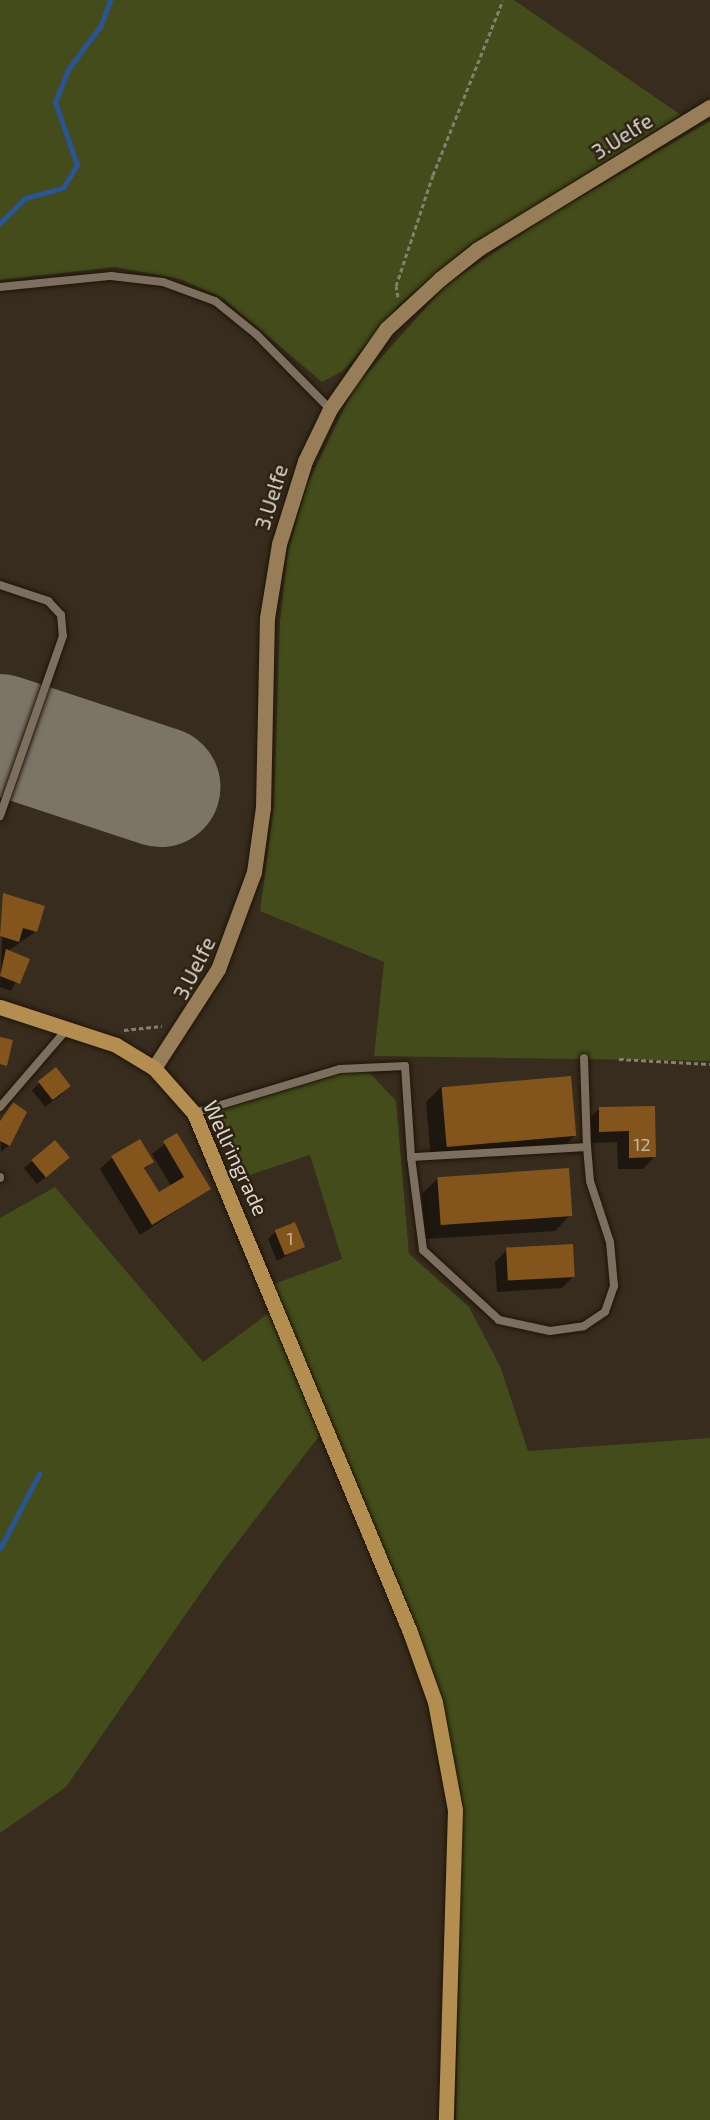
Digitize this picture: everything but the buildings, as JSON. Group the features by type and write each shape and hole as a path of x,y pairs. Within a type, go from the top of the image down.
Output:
{"main road":[{"name":"Wellringrade","path":"0,1007 116,1045 154,1068 194,1113 273,1297 410,1632 449,1760 456,1896 446,2120"}],"street":[{"name":"3.Uelfe","path":"154,1068 218,969 254,872 263,807 267,618 279,544 304,461 330,409 408,307 478,249 710,107"}],"lane":[{"path":"0,287 111,276 163,282 215,301 257,334 330,409"},
{"path":"0,585 48,601 61,615 63,636 0,816"},
{"path":"0,1107 68,1028"},
{"path":"194,1113 340,1069 405,1066 411,1157 423,1250 499,1320 550,1331 584,1326 605,1312 614,1286 610,1242 590,1181 586,1147 584,1058"},
{"path":"411,1157 586,1147"}],"path":[{"path":"408,307 397,296 396,286 433,175 503,0"},
{"path":"116,1028 142,1031 170,1022"},
{"path":"619,1059 710,1064"}],"green space":[{"path":"0,0 514,0 681,115 469,246 403,301 343,371 322,382 223,298 180,279 115,267 0,280"},
{"path":"710,121 710,1061 374,1056 384,962 260,911 274,807 280,621 288,552 307,485 354,388 446,285 548,216"},
{"path":"367,1070 396,1101 409,1254 469,1307 500,1366 528,1451 710,1438 710,2120 456,2120 460,1898 454,1761 440,1702 274,1284 342,1259 310,1155 246,1176 216,1111 341,1072"},
{"path":"55,1187 203,1362 270,1312 320,1435 220,1565 66,1787 0,1833 0,1218"}],"waterway":[{"path":"0,223 25,198 63,188 77,165 55,102 69,68 101,25 110,0"},
{"path":"0,1548 39,1474"}],"runway":[{"path":"0,734 160,787"}]}
